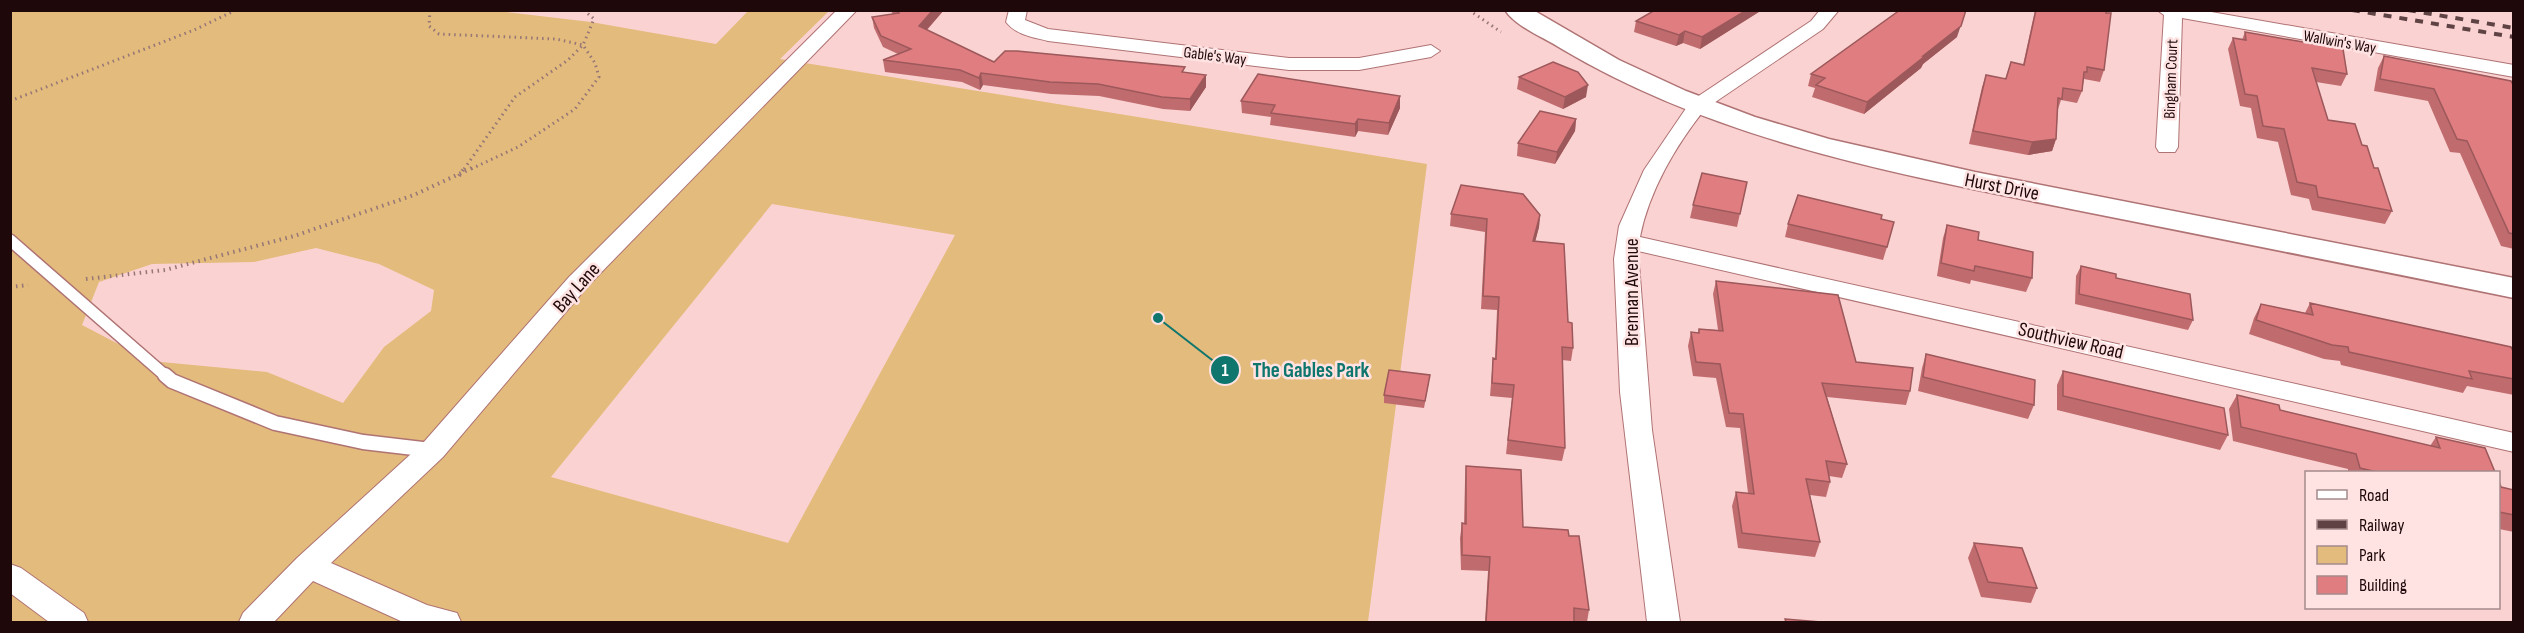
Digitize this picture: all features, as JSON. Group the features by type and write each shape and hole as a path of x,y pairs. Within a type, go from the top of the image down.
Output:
{"street":[{"name":"Bay Lane","path":"255,622 308,566 433,450 578,282 848,10"},
{"name":"Gable's Way","path":"1018,10 1015,22 1028,30 1048,35 1289,64 1359,64 1431,51"},
{"name":"Hurst Drive","path":"1516,10 1610,65 1698,105 1782,135 1873,158 2514,288"},
{"name":"Brennan Avenue","path":"1663,622 1631,379 1627,241 1634,214 1661,159 1687,117 1698,105 1809,31 1830,10"},
{"name":"Wallwin's Way","path":"2169,11 2514,71"},
{"name":"Bingham Court","path":"2167,147 2169,11"},
{"name":"Southview Road","path":"1627,241 2514,443"},
{"path":"308,566 420,616 445,622"},
{"path":"10,576 72,622"}],"lane":[{"path":"10,240 172,381 274,423 363,442 433,450"}],"path":[{"path":"10,101 59,85 204,28 236,10"},
{"path":"10,287 165,270 305,232 414,195 518,147 575,109 599,76 595,63 583,45 556,39 439,34 429,26 430,10"},
{"path":"458,176 515,98 568,60 583,45 594,19 584,10"}],"green space":[{"path":"489,10 591,22 716,44 748,11 829,11 780,59 1427,164 1368,622 11,622 10,11","holes":["772,204 955,235 788,543 551,477","316,248 379,264 434,290 431,311 384,347 343,403 267,372 151,361 82,325 99,282 152,264 254,262"]}],"building":[{"path":"897,10 933,10 919,26 994,62 1005,51 1017,51 1185,67 1182,72 1206,75 1190,99 1162,97 1098,84 1050,82 981,73 979,78 960,70 883,60 911,49 881,36 872,17 899,13"},
{"path":"1655,10 1747,10 1702,37 1685,31 1679,35 1636,21"},
{"path":"1900,10 1966,10 1961,26 1867,102 1816,85 1825,78 1811,74"},
{"path":"2036,10 2107,10 2106,13 2111,13 2104,70 2087,67 2087,72 2084,72 2082,91 2063,88 2062,99 2058,98 2056,139 2032,142 1973,131 1986,75 2006,79 2011,62 2024,65"},
{"path":"2245,32 2343,49 2347,74 2312,68 2328,120 2355,124 2362,145 2367,146 2374,168 2378,168 2392,211 2318,197 2316,186 2297,182 2284,129 2263,126 2257,96 2245,94 2233,38 2246,40"},
{"path":"2384,56 2511,81 2514,86 2514,234 2509,233 2467,141 2457,139 2434,89 2380,79"},
{"path":"1553,62 1578,72 1588,85 1565,97 1519,77"},
{"path":"1258,74 1400,96 1389,123 1358,119 1355,124 1271,113 1275,105 1241,101"},
{"path":"1540,111 1576,119 1557,152 1518,143"},
{"path":"1702,173 1747,182 1740,214 1693,205"},
{"path":"1461,185 1523,194 1540,215 1533,241 1564,244 1568,322 1572,323 1573,348 1562,347 1565,448 1508,440 1514,385 1492,383 1493,358 1496,359 1499,297 1483,296 1487,219 1451,214"},
{"path":"1798,195 1882,215 1881,219 1894,222 1887,247 1788,224"},
{"path":"1947,225 1979,232 1978,240 2033,252 2032,278 1975,266 1974,271 1941,263"},
{"path":"2081,266 2116,274 2116,278 2190,294 2193,320 2079,294"},
{"path":"1716,281 1838,295 1856,362 1913,368 1910,391 1822,383 1847,464 1826,461 1830,482 1806,479 1820,542 1742,533 1736,492 1754,494 1743,414 1729,413 1720,364 1696,362 1691,332 1699,333 1699,329 1723,331"},
{"path":"2310,303 2511,347 2514,352 2514,379 2469,371 2472,379 2349,352 2348,347 2332,345 2256,320 2261,304 2313,315"},
{"path":"1926,354 2035,380 2034,405 1923,377"},
{"path":"1389,370 1430,375 1425,401 1384,395"},
{"path":"2063,371 2224,408 2228,435 2063,396"},
{"path":"2237,395 2279,405 2280,410 2440,448 2436,437 2485,448 2495,471 2373,471 2360,468 2356,454 2241,427"},
{"path":"1466,466 1521,470 1523,527 1568,530 1569,536 1579,536 1589,610 1574,608 1574,622 1486,622 1490,557 1462,555 1462,523 1466,524"},
{"path":"2500,484 2501,487 2514,490 2514,515 2500,512"},
{"path":"1974,543 2022,548 2037,588 1988,582"},
{"path":"1785,619 1821,622 1786,622"}],"railway":[{"path":"2352,10 2514,37"},
{"path":"2408,10 2514,28"}],"place":[{"name":"The Gables Park","path":"1158,318"}]}
